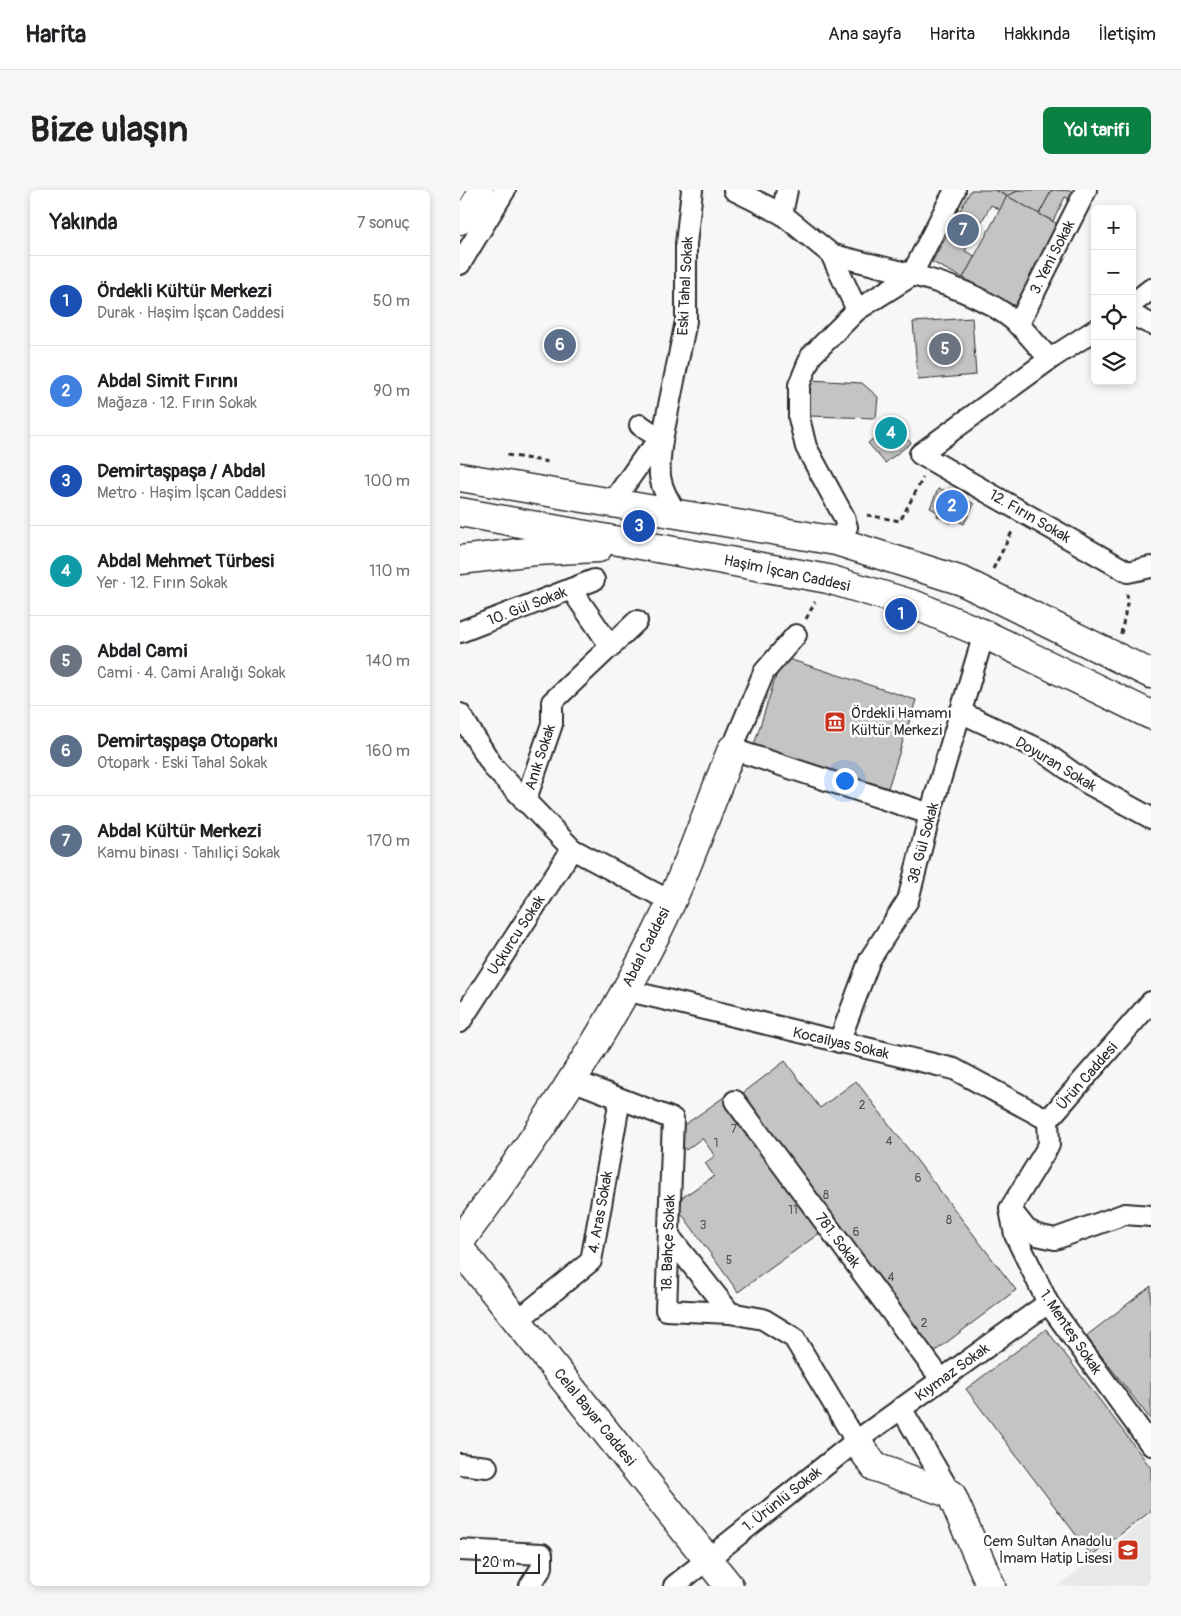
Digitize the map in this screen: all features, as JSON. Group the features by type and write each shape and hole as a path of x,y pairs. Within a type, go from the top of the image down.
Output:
{"main road":[{"path":"460,220 479,190"},
{"path":"460,477 836,541 962,581 1151,674"},
{"name":"Haşim İşcan Caddesi","path":"460,512 828,579 915,605 984,634 1151,714"},
{"path":"460,560 535,551 578,549 608,548 681,552"},
{"name":"Abdal Caddesi","path":"460,1241 515,1168 572,1080 658,931 732,749"},
{"name":"Celal Bayar Caddesi","path":"460,1249 729,1586"},
{"path":"856,1441 875,1467 951,1494 991,1586"}],"street":[{"path":"460,264 505,190"},
{"name":"Eski Tahal Sokak","path":"677,514 664,494 658,470 662,440 686,321 686,244 692,190"},
{"path":"734,190 782,214 831,254 945,284 982,300 1018,325 1050,359"},
{"path":"782,214 788,190"},
{"path":"836,541 847,527 844,516 806,447 799,418 799,385 811,356 857,310 912,276 955,190"},
{"name":"3. Yeni Sokak","path":"1018,325 1086,190"},
{"path":"831,254 857,310"},
{"path":"1136,301 1151,289"},
{"path":"1136,317 1151,324"},
{"path":"932,460 920,454 1050,359 1091,333"},
{"path":"612,503 645,456 662,440 640,425"},
{"name":"12. Fırın Sokak","path":"932,460 1128,572 1151,567"},
{"name":"10. Gül Sokak","path":"460,632 594,580"},
{"path":"571,589 611,647"},
{"name":"Anık Sokak","path":"525,802 552,724 552,702 638,622"},
{"name":"38. Gül Sokak","path":"840,1042 870,959 908,900 930,814 984,634"},
{"name":"Abdal Caddesi","path":"732,749 764,672 796,635"},
{"name":"Doyuran Sokak","path":"960,712 1041,750 1087,783 1151,818"},
{"path":"460,714 494,768 572,849 670,901"},
{"path":"732,749 930,814"},
{"name":"Uçkurcu Sokak","path":"460,1022 572,849"},
{"name":"Kocailyas Sokak","path":"624,990 954,1069 1048,1120"},
{"name":"Ürün Caddesi","path":"1010,1209 1049,1145 1048,1120 1151,1002"},
{"name":"18. Bahçe Sokak","path":"572,1080 673,1119 666,1310 730,1313 763,1319 794,1338 856,1441"},
{"name":"4. Aras Sokak","path":"517,1321 591,1261 620,1099"},
{"name":"781. Sokak","path":"735,1102 941,1379"},
{"path":"1010,1209 1026,1230 1037,1235 1055,1239 1125,1214 1151,1216"},
{"name":"1. Menteş Sokak","path":"1010,1209 1015,1235 1048,1303 1151,1445"},
{"path":"669,1236 730,1313"},
{"name":"Kıymaz Sokak","path":"856,1441 1048,1303"},
{"path":"901,1408 951,1494"},
{"name":"1. Ürünlü Sokak","path":"674,1586 856,1441"},
{"path":"460,1464 487,1467"},
{"path":"460,1550 542,1554 542,1566 530,1586"}],"path":[{"path":"507,455 550,462"},
{"path":"867,516 900,521 932,460"},
{"path":"991,572 1022,511"}],"shaded area":[{"name":"Cem Sultan Anadolu İmam Hatip Lisesi","path":"1151,1515 1151,1586 1058,1586"}],"building":[{"path":"971,190 995,190 1007,196 1000,210 991,205 965,251 975,256 963,278 932,262"},
{"path":"995,190 1020,190 1007,196"},
{"path":"1020,190 1052,190 1039,214 1007,196"},
{"path":"1052,190 1075,191 1071,200 1065,197 1053,221 1039,214"},
{"path":"1007,196 1063,227 1019,308 963,278"},
{"path":"972,318 976,375 918,380 913,322"},
{"path":"810,380 862,383 878,397 876,418 808,416"},
{"path":"892,423 911,443 885,463 868,443"},
{"path":"949,488 974,504 964,524 954,519 951,523 937,516 938,512 930,508 938,489 948,491"},
{"name":"Ördekli Hamamı Kültür Merkezi","path":"782,657 916,700 888,788 754,745"},
{"path":"785,1061 820,1108 856,1081 1016,1290 934,1352 739,1096"},
{"path":"724,1097 821,1232 738,1292 674,1203 714,1176 705,1163 715,1156 702,1138 686,1150 673,1133"},
{"path":"1151,1286 1151,1420 1086,1336"},
{"path":"1046,1329 1151,1468 1151,1511 1092,1556 966,1389"}],"tram line":[{"path":"460,202 467,190"}],"place":[{"name":"Abdal Kültür Merkezi","path":"963,230"},
{"name":"Demirtaşpaşa Otoparkı","path":"560,345"},
{"name":"Abdal Cami","path":"945,349"},
{"name":"Abdal Mehmet Türbesi","path":"891,433"},
{"name":"Abdal Simit Fırını","path":"952,506"},
{"name":"Demirtaşpaşa / Abdal","path":"639,526"},
{"name":"Ördekli Kültür Merkezi","path":"901,614"},
{"name":"Ördekli Hamamı Kültür Merkezi","path":"835,722"},
{"name":"Cem Sultan Anadolu İmam Hatip Lisesi","path":"1128,1550"}]}
